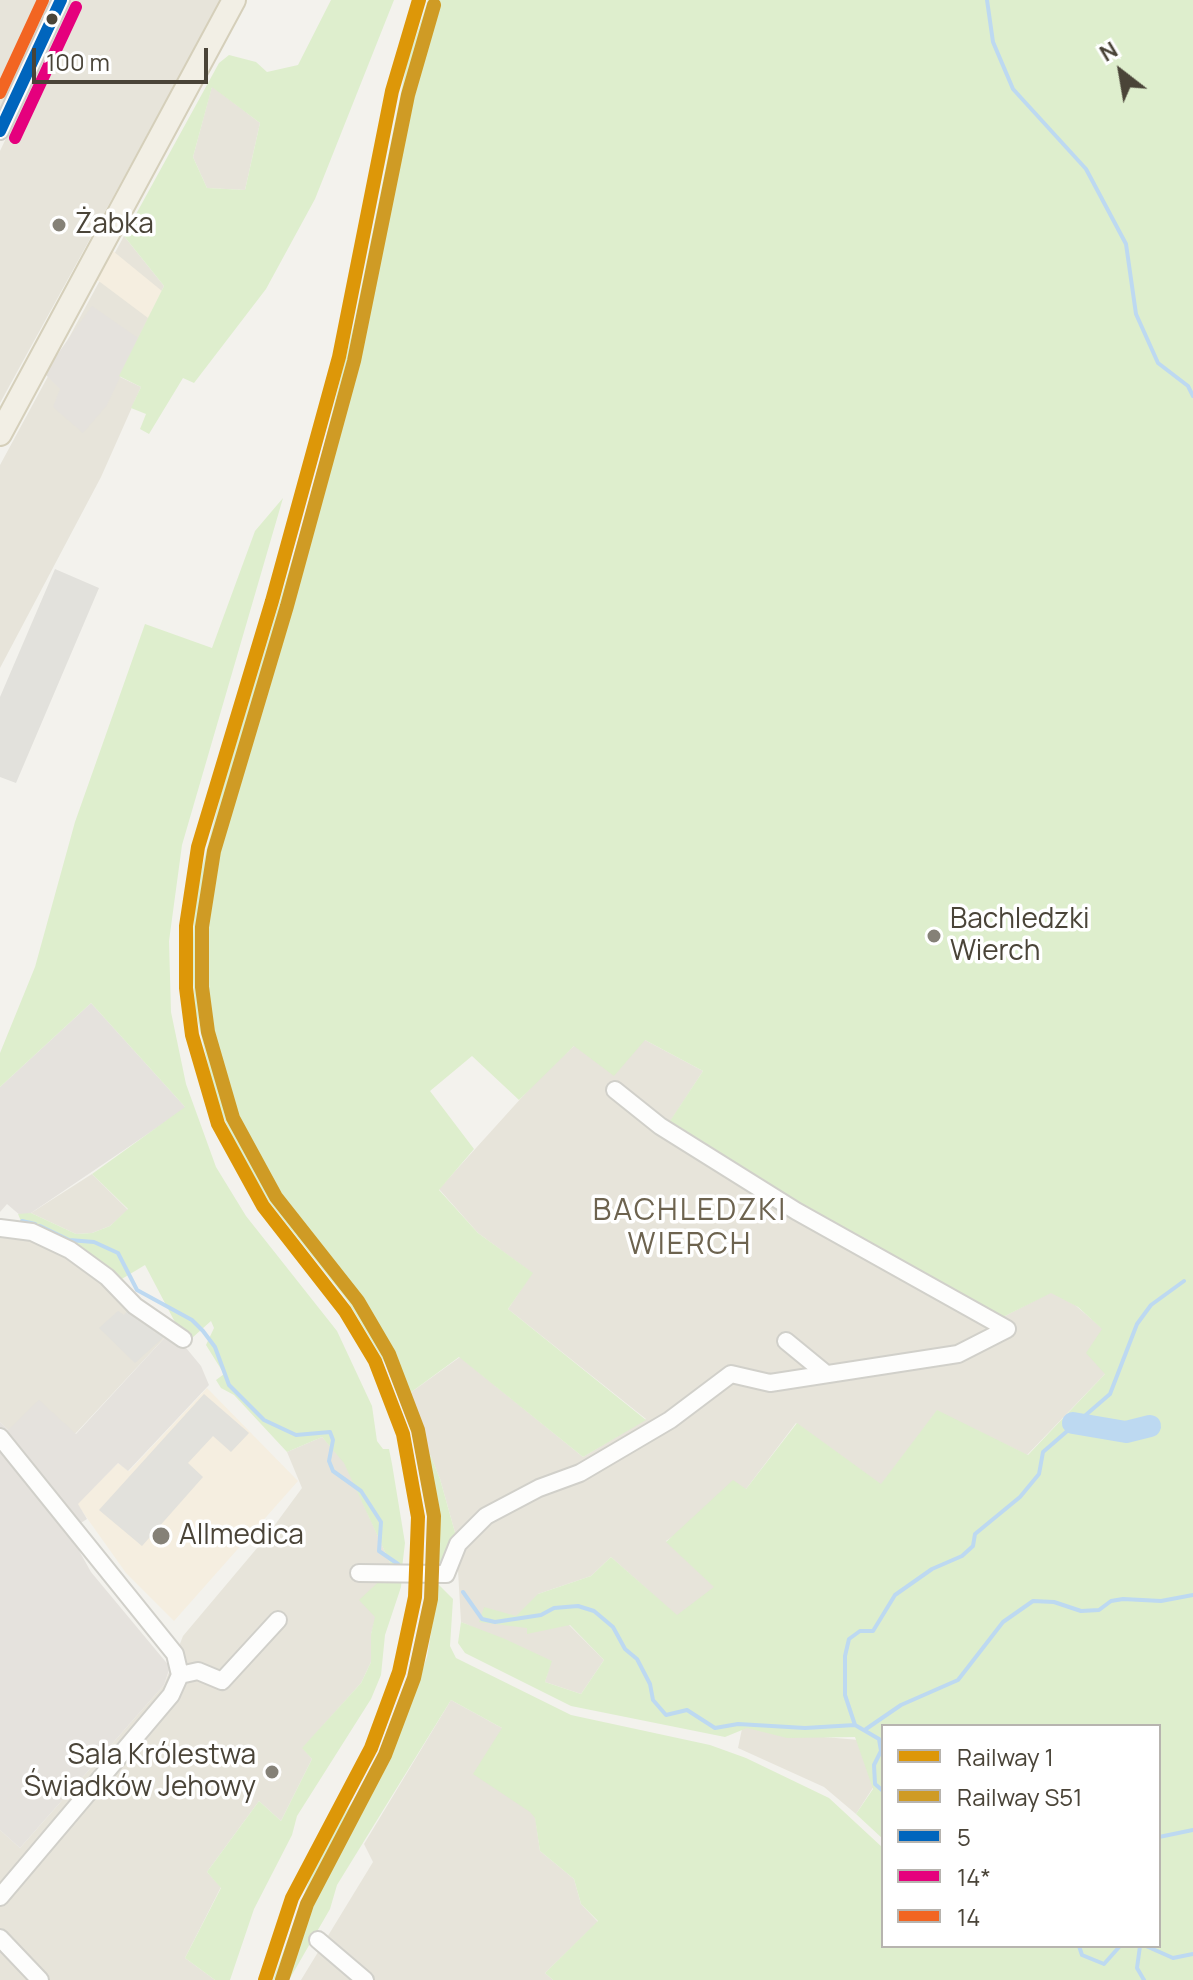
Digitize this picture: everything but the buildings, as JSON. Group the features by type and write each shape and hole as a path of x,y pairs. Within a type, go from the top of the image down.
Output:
{"main road":[{"path":"0,434 234,0"}],"street":[{"path":"0,131 61,0"},
{"path":"359,1573 446,1574 458,1544 486,1516 539,1488 580,1473 670,1420 731,1374 761,1384 958,1354 1007,1329 796,1211 660,1126 615,1090"},
{"path":"0,1228 32,1232 70,1250 107,1277 135,1306 183,1339"},
{"path":"786,1341 825,1373"},
{"path":"0,1437 166,1643 179,1664 180,1675 171,1695 0,1897"},
{"path":"180,1675 198,1671 222,1681 278,1620"},
{"path":"0,1938 40,1980"},
{"path":"318,1940 365,1980"}],"shaded area":[{"path":"0,0 55,0 0,112"},
{"path":"71,0 221,0 0,403 0,151"},
{"path":"212,86 260,123 245,190 207,188 193,157"},
{"path":"124,236 164,286 120,377 141,387 101,477 0,668 0,465"},
{"path":"113,251 162,291 148,318 96,279"},
{"path":"92,306 138,338 107,405 83,433 53,407 60,389 44,373"},
{"path":"55,569 99,588 16,783 0,777 0,697"},
{"path":"91,1003 186,1108 31,1213 21,1216 7,1204 0,1212 0,1087"},
{"path":"645,1040 703,1071 670,1122 796,1200 1003,1317 1051,1292 1075,1305 1103,1329 1106,1373 1027,1455 937,1411 881,1485 796,1423 746,1489 666,1541 715,1587 679,1618 611,1557 591,1576 538,1594 604,1660 581,1694 545,1682 551,1661 461,1622 456,1536 440,1479 406,1396 460,1357 583,1457 646,1419 508,1309 532,1273 478,1233 439,1189 542,1075 574,1046"},
{"path":"92,1174 128,1210 110,1226 92,1233 76,1234 31,1213"},
{"path":"10,1232 69,1254 168,1334 75,1434 8,1430 0,1422 0,1238"},
{"path":"128,1310 155,1328 154,1333 159,1330 166,1335 135,1363 99,1328 118,1311 124,1315"},
{"path":"168,1334 182,1343 201,1366 209,1385 128,1471 118,1463 78,1504 87,1519 68,1531 91,1572 170,1667 164,1685 20,1848 0,1830 0,1422 8,1430 39,1400 76,1434"},
{"path":"207,1388 298,1481 174,1621 126,1573 77,1504 118,1463 129,1471"},
{"path":"204,1394 249,1433 231,1452 213,1436 188,1463 203,1477 142,1546 99,1510"},
{"path":"322,1437 344,1461 391,1565 371,1634 371,1662 361,1683 303,1748 312,1759 281,1821 259,1801 207,1872 221,1887 185,1958 215,1980 0,1980 0,1830 20,1848 164,1685 183,1636 263,1541 302,1488 287,1452"},
{"path":"451,1700 502,1728 535,1815 540,1851 574,1879 581,1904 598,1922 545,1973 553,1980 301,1980 373,1862 364,1844"},
{"path":"744,1719 800,1735 881,1742 881,1775 856,1814 824,1787 738,1748"}],"green space":[{"path":"331,0 394,0 315,199 266,289 194,383 183,378 149,434 140,429 146,414 131,408 141,387 119,376 164,286 124,236 219,63 229,55 256,62 267,72 298,65","holes":["212,87 260,123 245,190 207,188 193,157"]},
{"path":"428,0 1193,0 1193,1980 553,1980 545,1973 598,1921 581,1904 574,1879 540,1851 535,1818 530,1812 473,1774 502,1728 451,1700 337,1885 330,1909 289,1980 273,1980 313,1870 338,1822 366,1784 404,1719 427,1657 434,1615 433,1579 453,1599 450,1646 456,1658 571,1715 710,1745 746,1758 829,1798 881,1846 881,1948 1161,1948 1161,1724 881,1724 881,1837 856,1814 873,1789 855,1737 787,1738 747,1728 725,1737 571,1706 465,1653 458,1643 461,1622 505,1639 552,1661 545,1682 581,1694 604,1660 570,1625 527,1634 527,1628 479,1622 484,1607 516,1616 538,1594 591,1576 611,1557 677,1615 714,1587 666,1542 733,1480 746,1489 797,1423 881,1484 937,1410 1028,1455 1105,1374 1086,1353 1102,1329 1078,1307 1051,1293 1003,1317 796,1200 670,1121 703,1071 645,1040 614,1076 574,1046 519,1100 472,1056 430,1091 474,1149 439,1190 478,1233 533,1273 508,1309 646,1420 583,1457 459,1357 406,1396 440,1479 456,1536 446,1562 433,1563 434,1542 439,1541 428,1475 386,1365 347,1300 269,1202 233,1140 216,1099 195,1009 192,962 195,895 221,794 313,491 354,323 407,63"},
{"path":"283,498 182,845 169,941 171,1012 186,1084 216,1167 246,1216 337,1331 372,1406 377,1441 383,1449 389,1449 392,1464 405,1543 402,1568 391,1565 344,1463 322,1437 287,1452 234,1395 221,1388 216,1380 224,1374 206,1345 214,1328 211,1321 192,1338 177,1326 145,1265 120,1280 23,1226 18,1214 31,1213 76,1234 92,1233 110,1226 128,1209 92,1174 185,1107 91,1003 0,1087 0,1053 35,967 75,822 145,624 212,648 255,531"},
{"path":"386,1575 402,1576 401,1587 385,1635 381,1675 371,1699 297,1816 292,1835 254,1909 230,1980 215,1980 185,1958 221,1888 207,1872 259,1801 281,1821 312,1759 302,1748 361,1683 371,1662 371,1634 375,1617 359,1600"}],"waterway":[{"path":"987,0 993,42 1013,89 1086,169 1126,244 1136,314 1158,363 1188,386 1193,396"},
{"path":"22,1221 35,1224"},
{"path":"40,1226 69,1240 94,1242 118,1253 137,1290 192,1320 203,1331 215,1347 229,1385 264,1420 296,1435 330,1432 333,1440 329,1461 333,1471 361,1491 381,1522 379,1551 398,1564"},
{"path":"855,1725 845,1695 845,1656 849,1639 860,1631 873,1631 895,1595 932,1569 962,1556 973,1546 975,1534 1020,1497 1039,1474 1043,1452 1110,1394 1137,1324 1151,1305 1184,1281"},
{"path":"1073,1423 1126,1432 1150,1426"},
{"path":"463,1592 482,1619 495,1622 541,1615 554,1608 578,1606 594,1611 613,1627 625,1649 637,1659 650,1684 653,1700 666,1715 687,1710 715,1728 738,1724 805,1728 855,1725 879,1739 881,1751"},
{"path":"866,1729 901,1705 958,1680 1003,1622 1033,1601 1054,1602 1081,1611 1099,1610 1111,1601 1123,1599 1161,1601 1193,1595"},
{"path":"881,1751 874,1765 875,1784 881,1789"},
{"path":"1161,1837 1193,1830"},
{"path":"1080,1948 1082,1955 1104,1964 1118,1948"},
{"path":"1140,1948 1137,1968 1144,1980"},
{"path":"1150,1948 1173,1958 1193,1954"}],"rail line":[{"name":"1","path":"265,1980 292,1898 371,1748 399,1672 415,1597 418,1517 403,1434 375,1361 345,1311 263,1206 218,1124 192,1035 186,988 186,926 198,847 272,601 339,357 392,91 419,0"},
{"name":"S51","path":"282,1980 307,1904 385,1755 414,1678 431,1599 434,1516 418,1430 389,1354 358,1301 276,1197 233,1118 208,1032 202,987 202,927 214,851 287,606 354,361 408,95 434,5"}],"transit line":[{"name":"14","path":"0,93 43,0"},
{"name":"5","path":"0,131 61,0"},
{"name":"14*","path":"15,138 76,7"}],"place":[{"name":"Żabka","path":"59,225"},
{"name":"Bachledzki Wierch","path":"934,936"},
{"name":"Allmedica","path":"161,1536"},
{"name":"Sala Królestwa Świadków Jehowy","path":"272,1772"}],"district":[{"name":"BACHLEDZKI WIERCH","path":"690,1229"}]}
